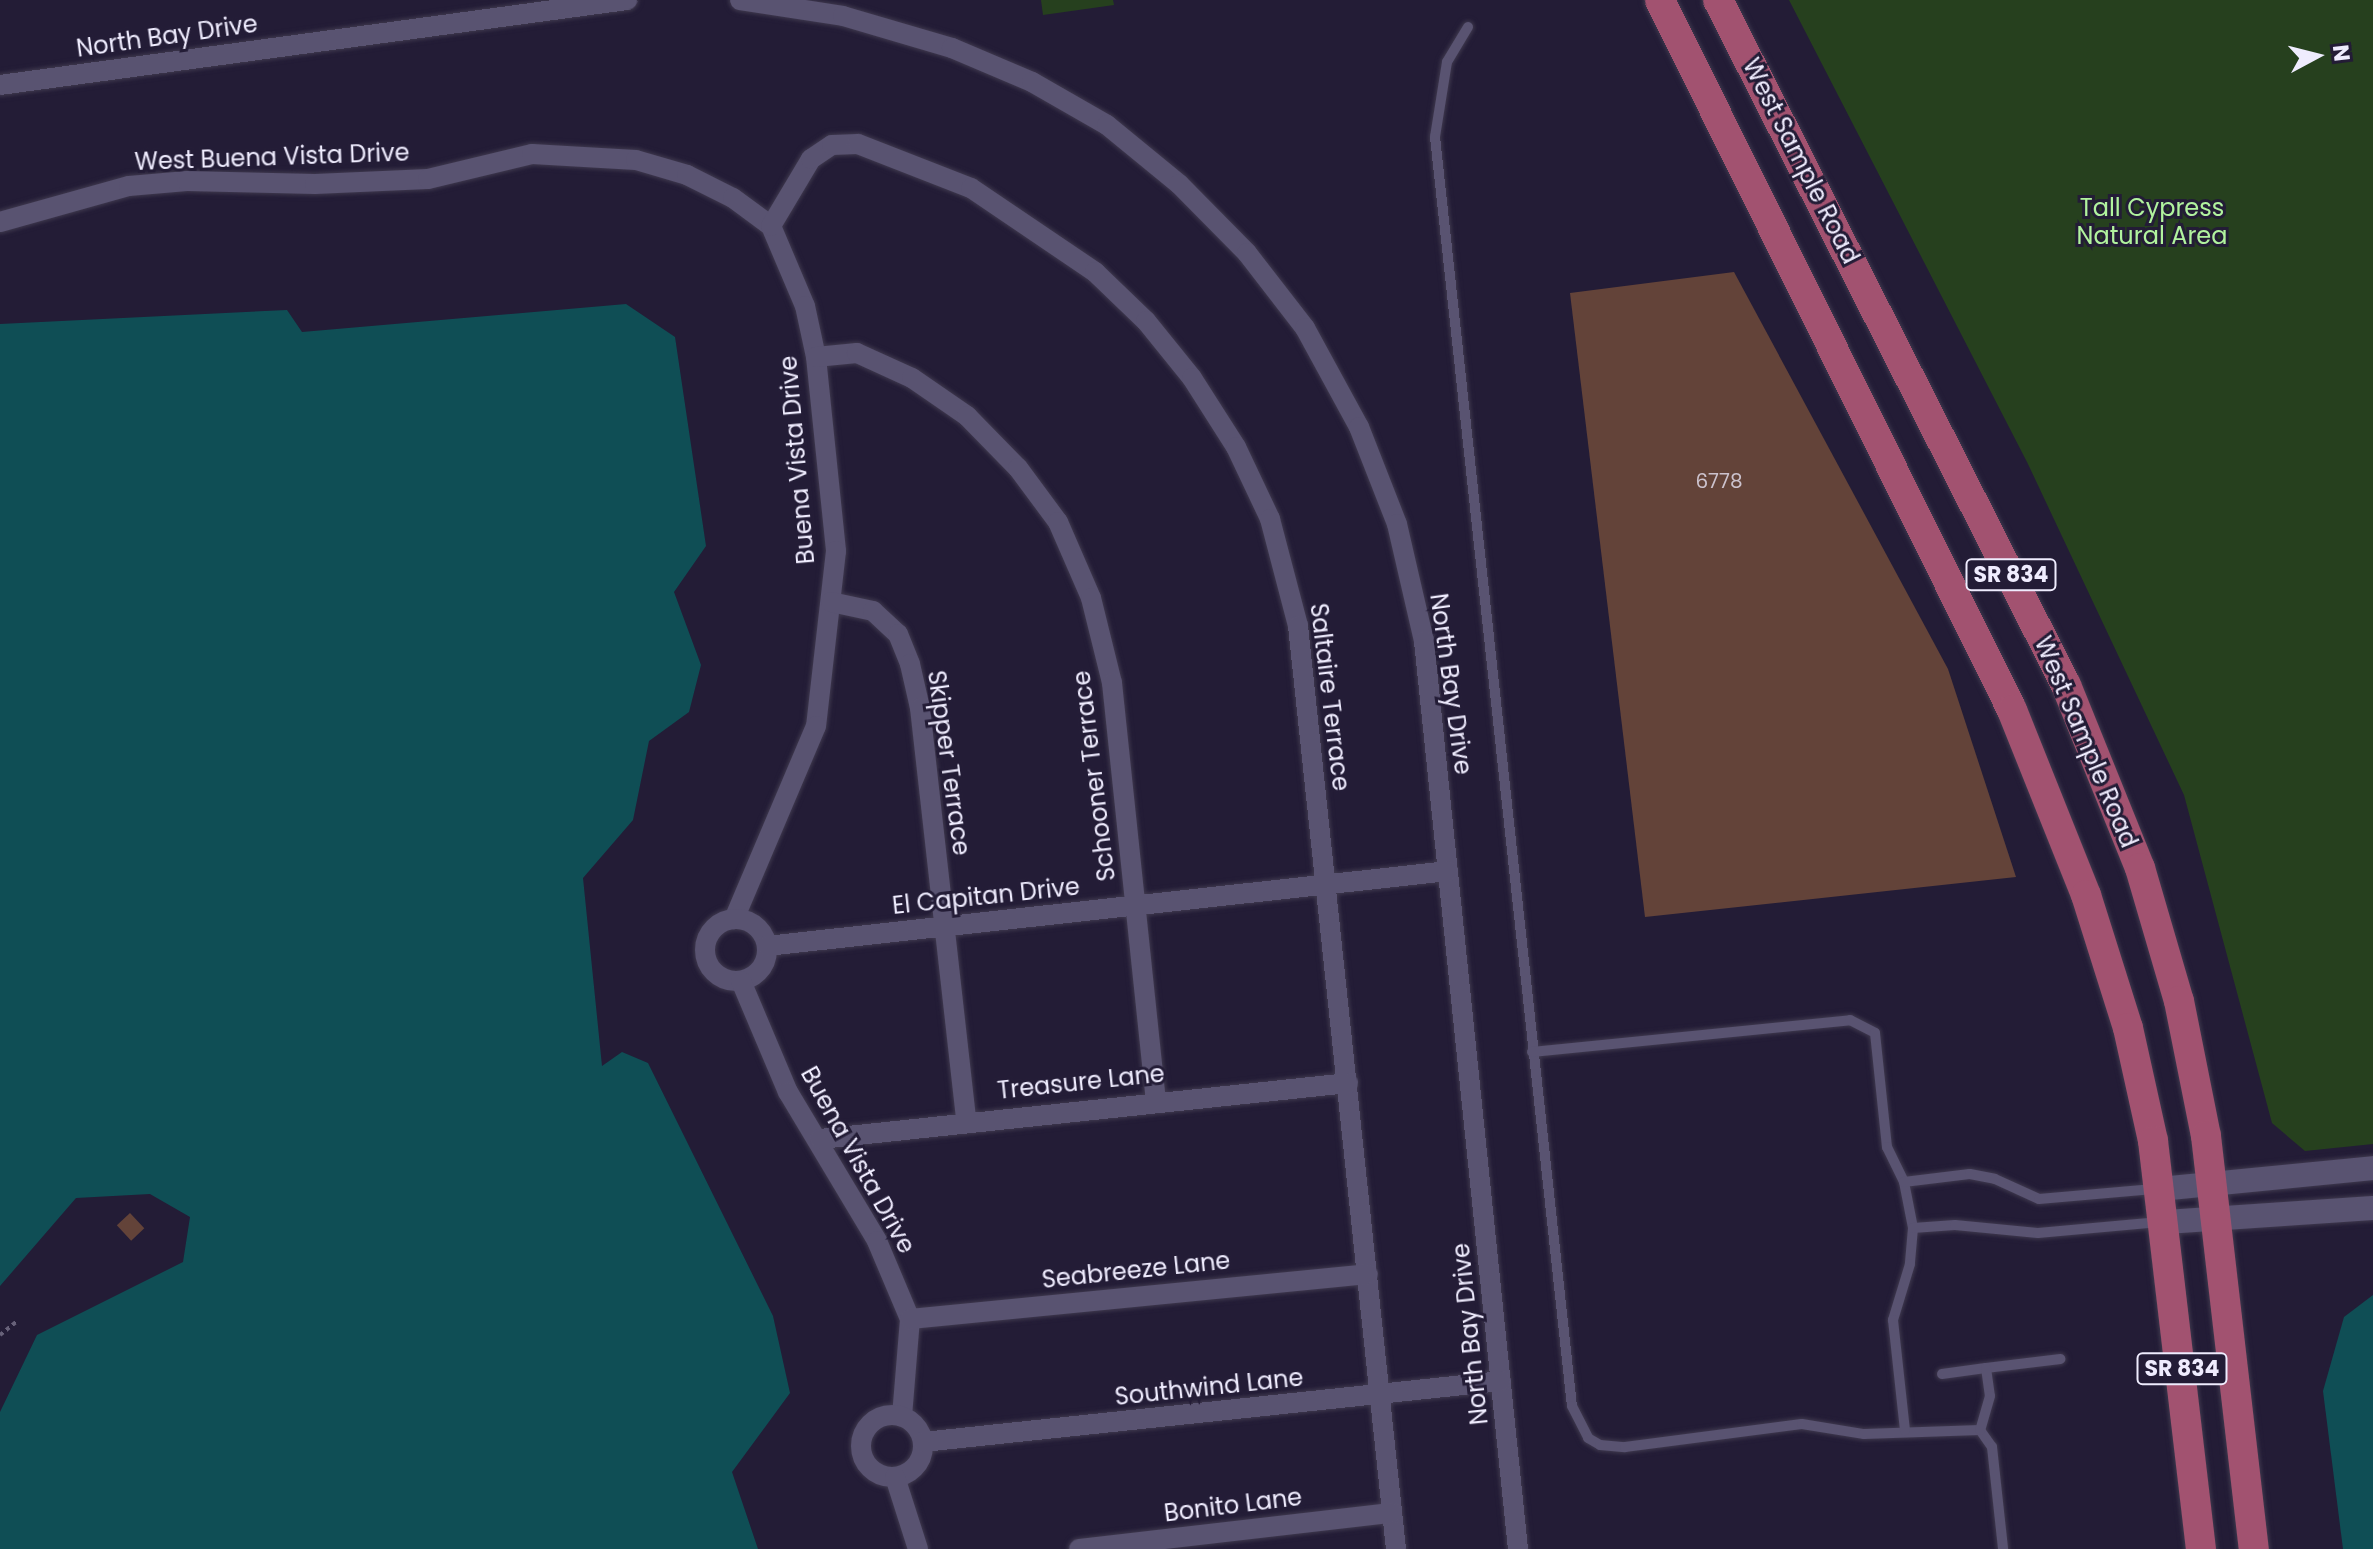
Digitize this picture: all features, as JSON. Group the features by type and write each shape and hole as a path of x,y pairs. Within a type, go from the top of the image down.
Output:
{"main road":[{"name":"SR 834","path":"1660,0 2012,710 2086,895 2128,1028 2166,1222 2201,1549"},
{"name":"West Sample Road","path":"1718,0 2066,685 2140,868 2179,1001 2214,1184 2254,1549"}],"street":[{"name":"North Bay Drive","path":"0,85 627,0"},
{"name":"North Bay Drive","path":"740,0 843,16 952,48 1032,82 1107,125 1179,184 1247,253 1305,328 1359,427 1397,524 1424,641 1518,1549"},
{"name":"Saltaire Terrace","path":"771,226 811,159 832,145 858,144 971,188 1036,228 1095,272 1146,321 1228,435 1270,519 1298,626 1396,1549"},
{"name":"West Buena Vista Drive","path":"0,222 129,186 187,181 315,184 428,179 532,154 636,160 674,171 733,198 771,226"},
{"name":"Buena Vista Drive","path":"734,919 816,726 820,655 831,602 836,551 816,357 805,306 771,226"},
{"name":"Schooner Terrace","path":"816,357 857,353 912,378 967,416 1018,468 1058,522 1091,598 1112,683 1156,1100"},
{"name":"Skipper Terrace","path":"831,602 873,611 898,634 910,664 920,708 966,1120"},
{"name":"El Capitan Drive","path":"767,946 1448,871"},
{"path":"734,919 760,929 767,946 758,973 741,981 714,971 706,953 716,926 734,919"},
{"name":"Buena Vista Drive","path":"741,981 788,1092 820,1139 877,1241 910,1319 902,1417"},
{"name":"Treasure Lane","path":"820,1139 966,1120 1348,1083"},
{"path":"2160,1189 2373,1168"},
{"path":"2166,1222 2373,1208"},
{"name":"Seabreeze Lane","path":"910,1319 1368,1274"},
{"name":"Southwind Lane","path":"923,1442 1501,1381"},
{"path":"902,1417 916,1426 923,1442 913,1469 895,1477 868,1466 862,1437 874,1421 902,1417"},
{"path":"895,1477 918,1549"},
{"name":"Bonito Lane","path":"1079,1549 1392,1513"}],"lane":[{"path":"1468,27 1447,62 1435,137 1572,1406 1588,1438 1600,1445 1625,1447 1802,1424 1864,1434 1905,1430 1980,1430"},
{"path":"1532,1052 1850,1020 1865,1024 1875,1033 1887,1147 1904,1182 1913,1228 1910,1264 1893,1320 1905,1430"},
{"path":"1904,1182 1970,1174 1995,1179 2039,1199 2160,1189"},
{"path":"1913,1228 1955,1225 2038,1233 2166,1222"},
{"path":"1942,1374 2060,1359"},
{"path":"1980,1430 1990,1396 1986,1368"},
{"path":"1980,1430 1992,1447 2003,1549"}],"path":[{"path":"0,1335 17,1321"}],"green space":[{"path":"1041,0 1113,0 1114,5 1043,15"},
{"name":"Tall Cypress Natural Area","path":"1789,0 2373,0 2373,1144 2305,1151 2272,1123 2184,795 2027,462"}],"shaded area":[{"path":"626,304 675,337 706,546 674,592 701,665 689,712 649,741 633,820 583,878 602,1066 622,1052 648,1063 773,1316 790,1393 732,1472 758,1549 0,1549 0,1412 37,1335 183,1262 190,1217 150,1194 76,1198 0,1286 0,324 287,310 302,332"},
{"path":"2373,1295 2373,1549 2343,1549 2323,1391 2344,1317"}],"building":[{"path":"1734,272 1948,669 2016,877 1645,917 1570,293"},
{"path":"130,1213 144,1228 131,1241 117,1225"}]}
